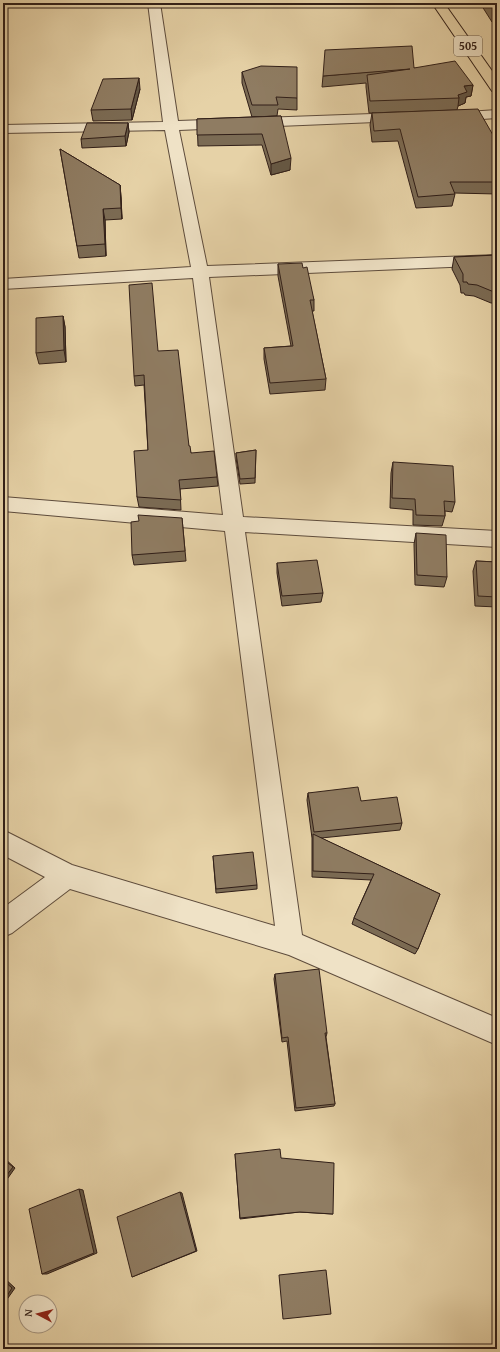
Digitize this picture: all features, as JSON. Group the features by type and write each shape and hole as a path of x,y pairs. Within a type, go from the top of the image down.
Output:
{"main road":[{"name":"505","path":"438,3 497,88"}],"street":[{"path":"154,3 171,126 200,272 290,943"},
{"path":"441,116 497,114"},
{"path":"3,130 171,126 411,117"},
{"path":"3,284 200,272 497,260"},
{"path":"3,504 233,524 497,539"},
{"path":"3,842 67,876 290,943 497,1032"},
{"path":"3,924 67,876"}],"building":[{"path":"489,3 497,3 497,11 494,11"},
{"path":"412,46 414,68 455,61 473,85 464,86 467,92 458,95 459,98 370,101 367,75 410,69 323,76 325,50"},
{"path":"261,66 297,67 297,98 276,97 278,105 252,105 242,72"},
{"path":"139,78 131,109 91,110 103,79"},
{"path":"478,109 497,142 497,182 450,182 455,194 418,197 400,129 374,131 372,113"},
{"path":"281,116 291,158 271,164 262,134 197,135 197,119"},
{"path":"87,123 128,123 125,136 81,139"},
{"path":"60,149 120,185 121,208 103,209 105,244 77,246"},
{"path":"497,255 497,292 463,282 463,274 454,257"},
{"path":"302,263 303,268 307,267 314,300 310,300 326,379 270,383 264,348 293,346 278,264"},
{"path":"152,283 158,351 178,350 191,453 214,451 217,477 179,480 181,500 137,497 134,451 148,450 144,375 134,376 129,285"},
{"path":"63,316 64,350 36,353 36,318"},
{"path":"256,450 255,478 240,479 236,453"},
{"path":"393,462 453,466 455,502 444,501 445,516 416,515 415,499 392,498"},
{"path":"138,515 182,518 185,551 132,555 131,522 139,521"},
{"path":"416,533 446,535 447,577 417,575"},
{"path":"317,560 323,593 282,596 277,563"},
{"path":"476,561 497,562 497,597 478,596"},
{"path":"358,787 361,801 397,797 402,823 314,832 308,793"},
{"path":"313,834 440,894 418,949 354,918 374,874 313,871"},
{"path":"253,852 257,885 216,889 213,856"},
{"path":"319,969 327,1033 325,1033 335,1104 296,1108 288,1037 282,1038 275,974"},
{"path":"280,1149 281,1158 334,1163 333,1214 300,1212 240,1218 235,1154"},
{"path":"3,1159 13,1167 3,1180"},
{"path":"79,1189 94,1253 42,1274 29,1209"},
{"path":"180,1192 196,1251 132,1277 117,1217"},
{"path":"326,1270 331,1314 283,1319 279,1275"},
{"path":"3,1280 12,1288 3,1302"}]}
